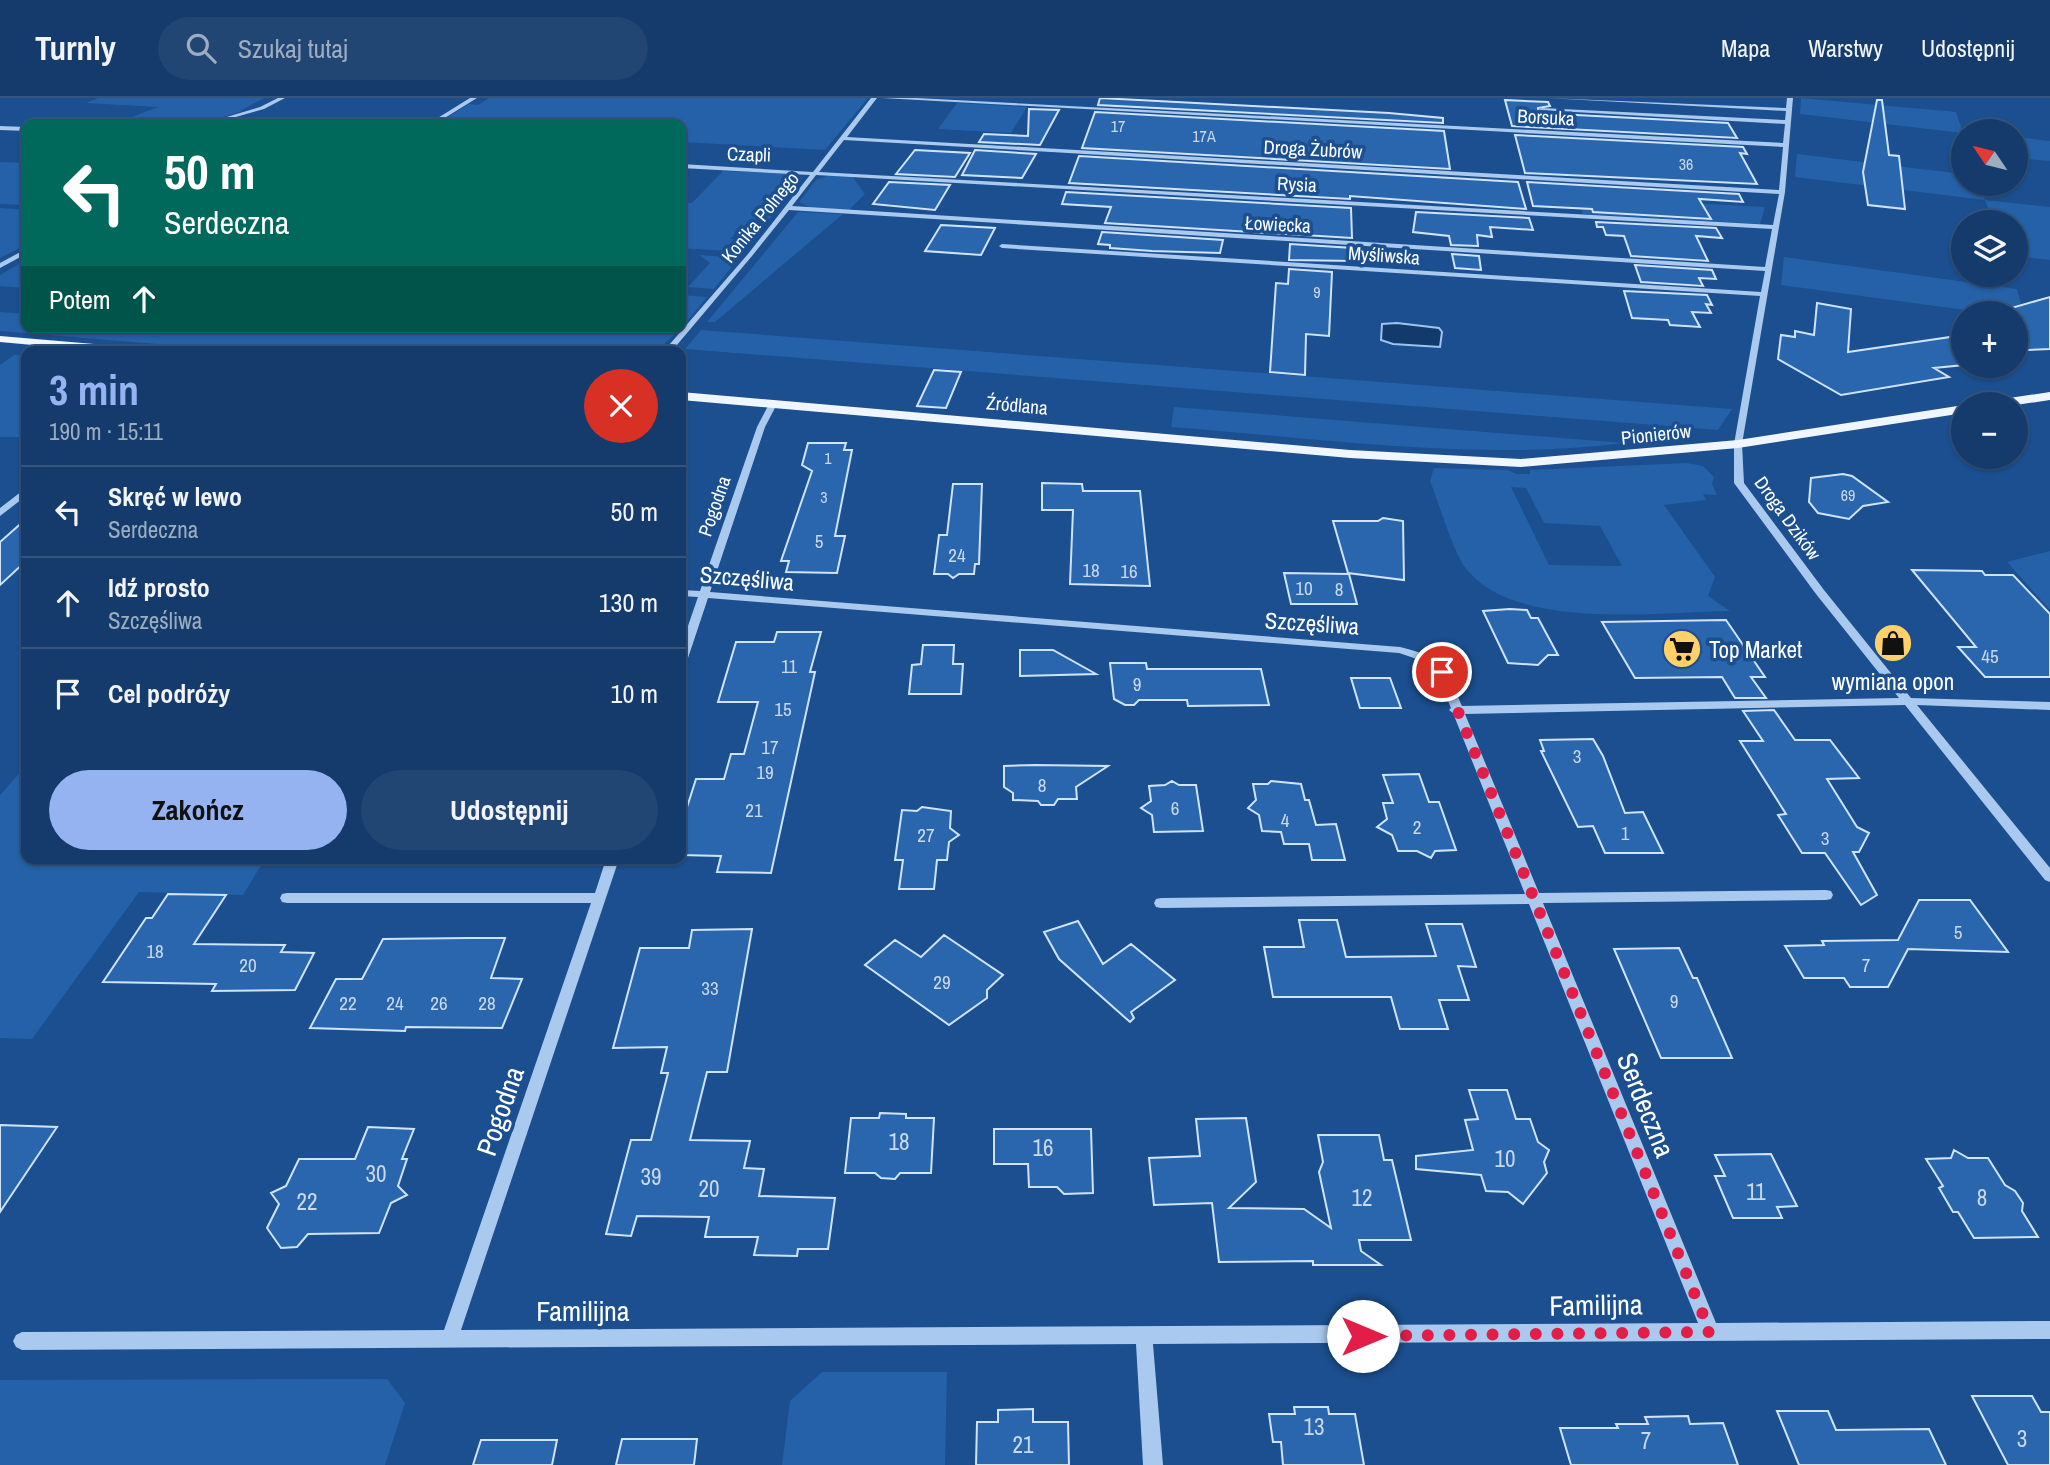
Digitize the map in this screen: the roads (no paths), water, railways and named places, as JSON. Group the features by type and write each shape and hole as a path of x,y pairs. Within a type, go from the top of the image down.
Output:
{"main road":[{"path":"0,339 82,346"},
{"name":"Źródlana","path":"686,396 1350,454"},
{"path":"2028,399 2050,396"},
{"name":"Pionierów","path":"1350,454 1521,463 1738,444 1951,411"}],"street":[{"path":"224,119 262,108 282,98"},
{"path":"439,119 474,98"},
{"name":"Konika Polnego","path":"686,329 817,172 874,98"},
{"name":"Borsuka","path":"885,98 1786,145"},
{"path":"1550,98 1789,110"},
{"name":"Droga Dzików","path":"1790,98 1782,192 1738,444 1739,483 1820,592 2050,877"},
{"path":"1542,110 1788,122"},
{"path":"0,128 21,130"},
{"name":"Droga Żubrów","path":"842,138 1782,192"},
{"name":"Czapli","path":"686,166 817,172"},
{"name":"Rysia","path":"817,172 1776,227"},
{"name":"Łowiecka","path":"787,208 1768,269"},
{"name":"Myśliwska","path":"1002,246 1764,294"},
{"path":"0,266 21,254"},
{"name":"Pogodna","path":"686,646 761,427 773,404"},
{"path":"0,513 21,495"},
{"name":"Szczęśliwa","path":"686,593 1400,650 1436,663 1442,672 1455,710"},
{"path":"1455,710 1907,701 2050,706"},
{"name":"Serdeczna","path":"1455,710 1710,1332"},
{"name":"Pogodna","path":"449,1340 611,864"},
{"path":"1161,903 1826,895"},
{"path":"287,898 600,898"},
{"name":"Familijna","path":"22,1341 2050,1330"},
{"path":"1143,1337 1153,1465"}],"place":[{"name":"wymiana opon","path":"1893,643"},
{"name":"Top Market","path":"1682,649"}]}
